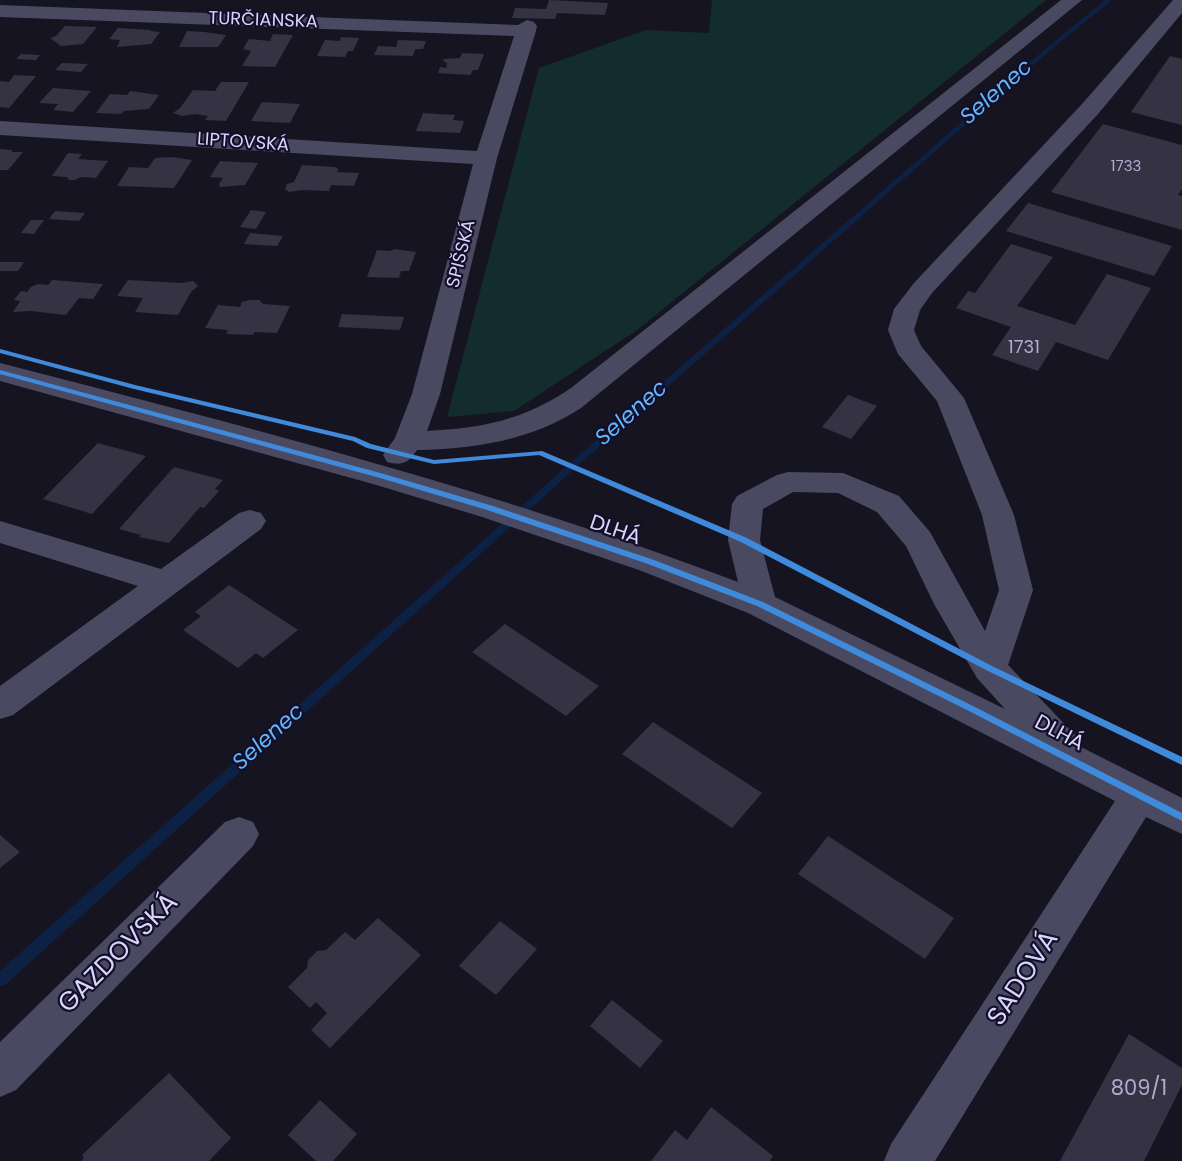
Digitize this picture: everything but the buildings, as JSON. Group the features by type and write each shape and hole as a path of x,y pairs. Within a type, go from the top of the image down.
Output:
{"street":[{"path":"409,441 451,440 491,433 540,419 562,407 629,357 1073,0"},
{"path":"989,668 1016,590 998,515 950,398 908,348 901,330 908,309 923,288 1090,109 1182,1"},
{"name":"TURČIANSKA","path":"0,10 526,28"},
{"name":"SPIŠSKÁ","path":"382,476 409,441 426,394 486,158 526,28"},
{"name":"LIPTOVSKÁ","path":"0,128 486,158"},
{"name":"DLHÁ","path":"0,372 382,476 490,508 547,526 760,604 1182,817"},
{"name":"DLHÁ","path":"760,604 744,540 748,504 788,482 843,483 888,504 919,540 951,604 989,668 1080,765"},
{"path":"0,705 250,521"},
{"path":"0,532 166,584"},
{"name":"SADOVÁ","path":"908,1161 1112,842 1138,795"},
{"name":"GAZDOVSKÁ","path":"0,1074 239,834"}],"green space":[{"path":"712,0 1046,0 637,330 514,411 447,417 539,68 646,30 709,33"}],"waterway":[{"name":"Selenec","path":"0,980 579,460 1045,52 1109,0"}],"cycle path":[{"path":"0,351 134,387 355,439 369,446 434,462 540,453 744,540 989,668 1182,761"},
{"path":"0,372 382,476 490,508 651,562 760,604 1182,817"}]}
